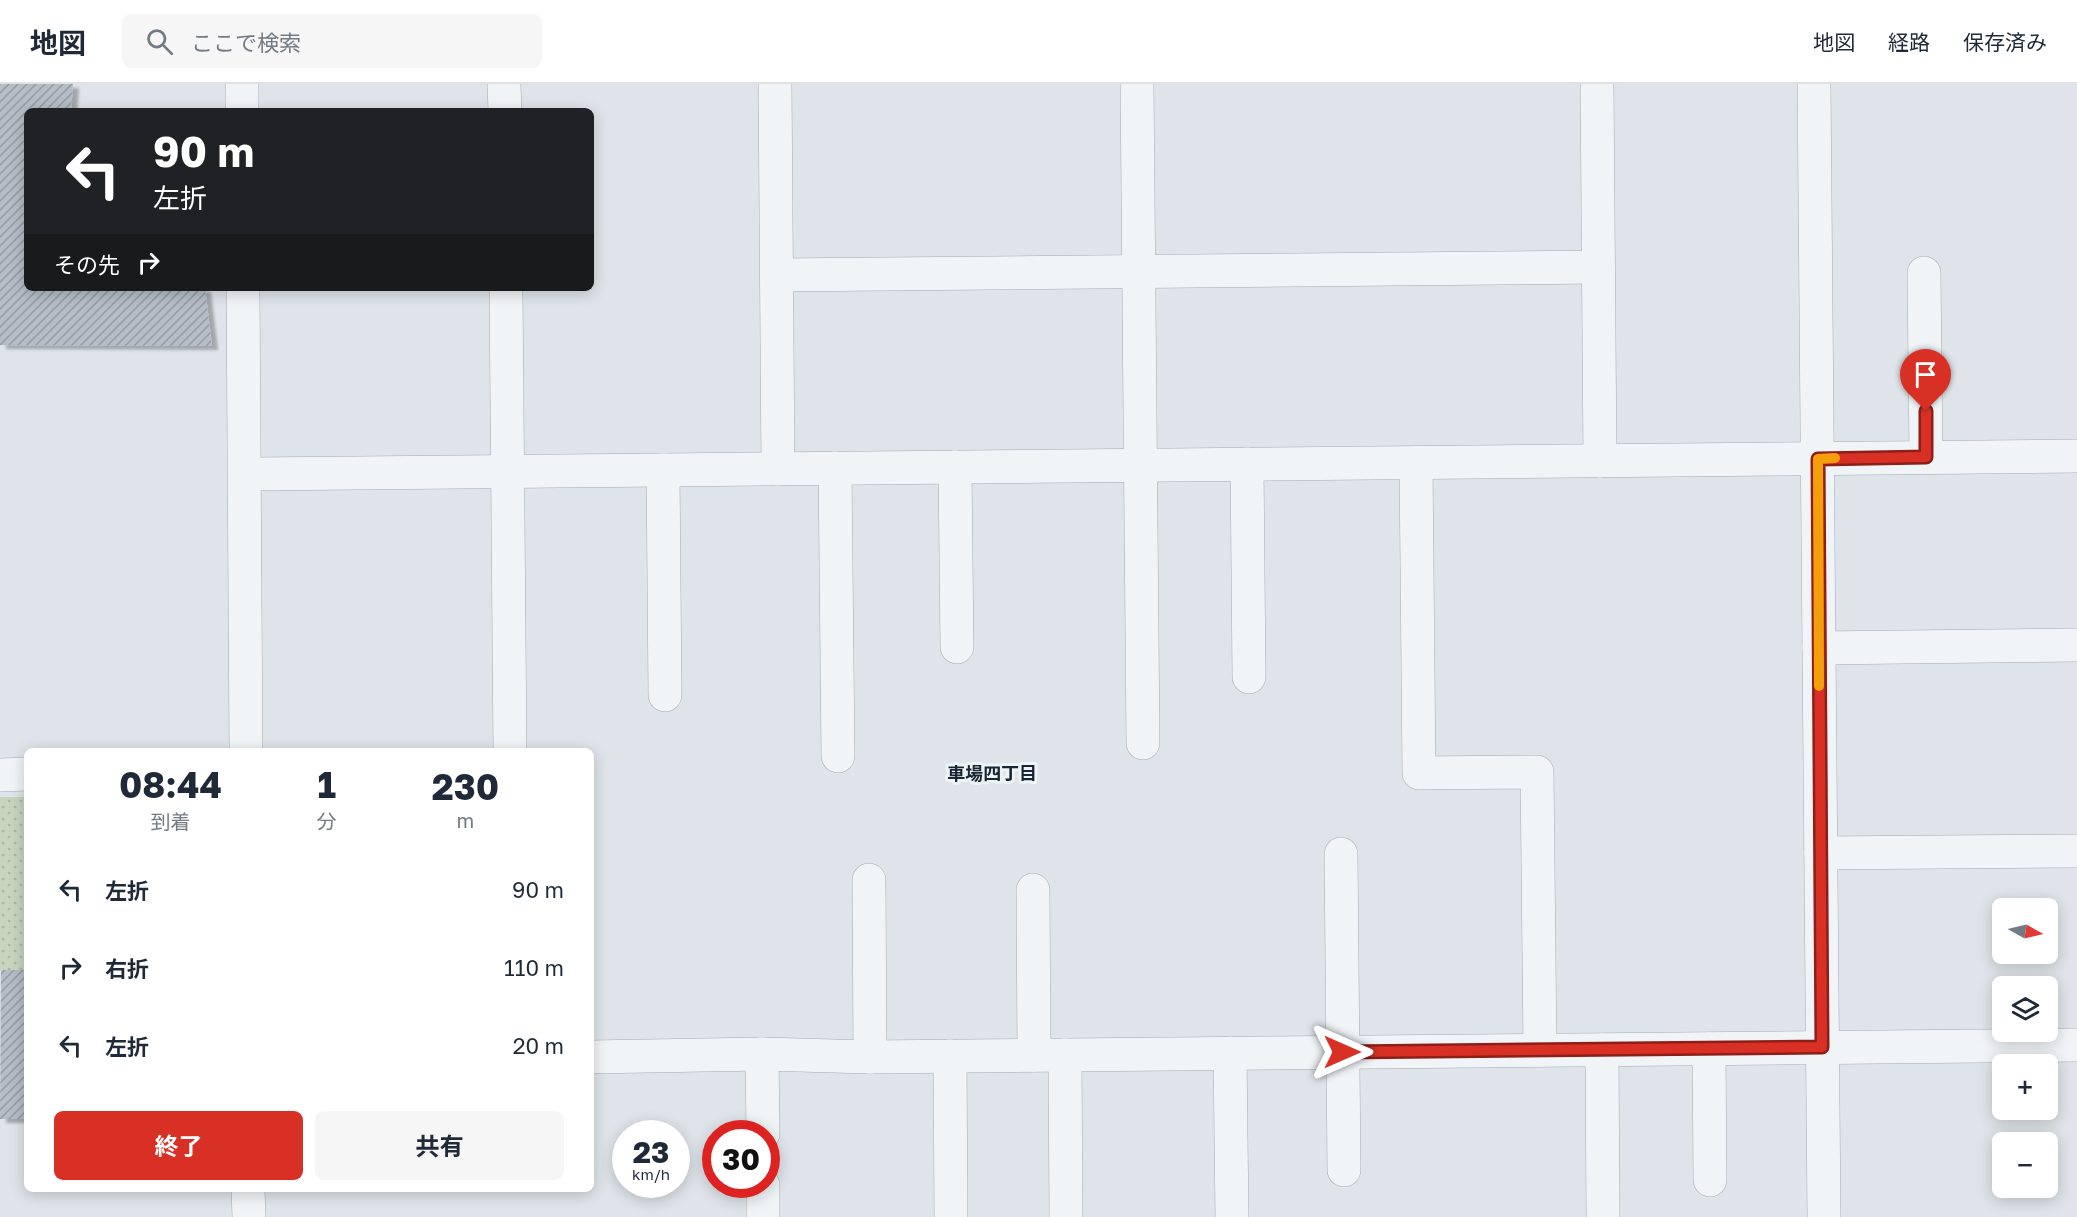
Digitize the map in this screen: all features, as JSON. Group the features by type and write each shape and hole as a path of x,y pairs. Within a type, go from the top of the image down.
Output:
{"street":[{"path":"242,84 242,108"},
{"path":"504,84 504,108"},
{"path":"775,84 778,469"},
{"path":"1137,84 1143,743"},
{"path":"1597,84 1600,461"},
{"path":"1814,84 1824,1217"},
{"path":"777,275 1598,267"},
{"path":"1924,273 1926,457"},
{"path":"243,291 246,748"},
{"path":"506,291 510,748"},
{"path":"244,474 2077,456"},
{"path":"1416,462 1419,773 1537,772 1540,1050"},
{"path":"1247,464 1249,677"},
{"path":"955,467 957,647"},
{"path":"835,468 838,756"},
{"path":"663,470 665,695"},
{"path":"1819,648 2077,645"},
{"path":"0,775 24,774"},
{"path":"1821,853 2077,851"},
{"path":"1341,855 1344,1170"},
{"path":"869,880 870,1057"},
{"path":"1033,890 1066,1217"},
{"path":"594,1057 762,1054 870,1057 2077,1045"},
{"path":"1709,1049 1710,1180"},
{"path":"1602,1050 1603,1217"},
{"path":"1230,1053 1232,1217"},
{"path":"762,1054 763,1120"},
{"path":"950,1056 951,1217"},
{"path":"249,1192 249,1217"},
{"path":"763,1198 763,1217"}],"green space":[{"path":"0,797 24,797 24,970 0,970"}],"building":[{"path":"0,84 73,84 71,108 24,108 24,291 205,291 212,346 0,345"},
{"path":"1,970 24,970 24,1119 0,1119"}],"slow traffic":[{"path":"1819,686 1818,459 1835,458"}],"district":[{"name":"車場四丁目","path":"992,773"}],"route":[{"path":"1342,1052 1822,1047 1818,459 1926,457 1926,411"}]}
